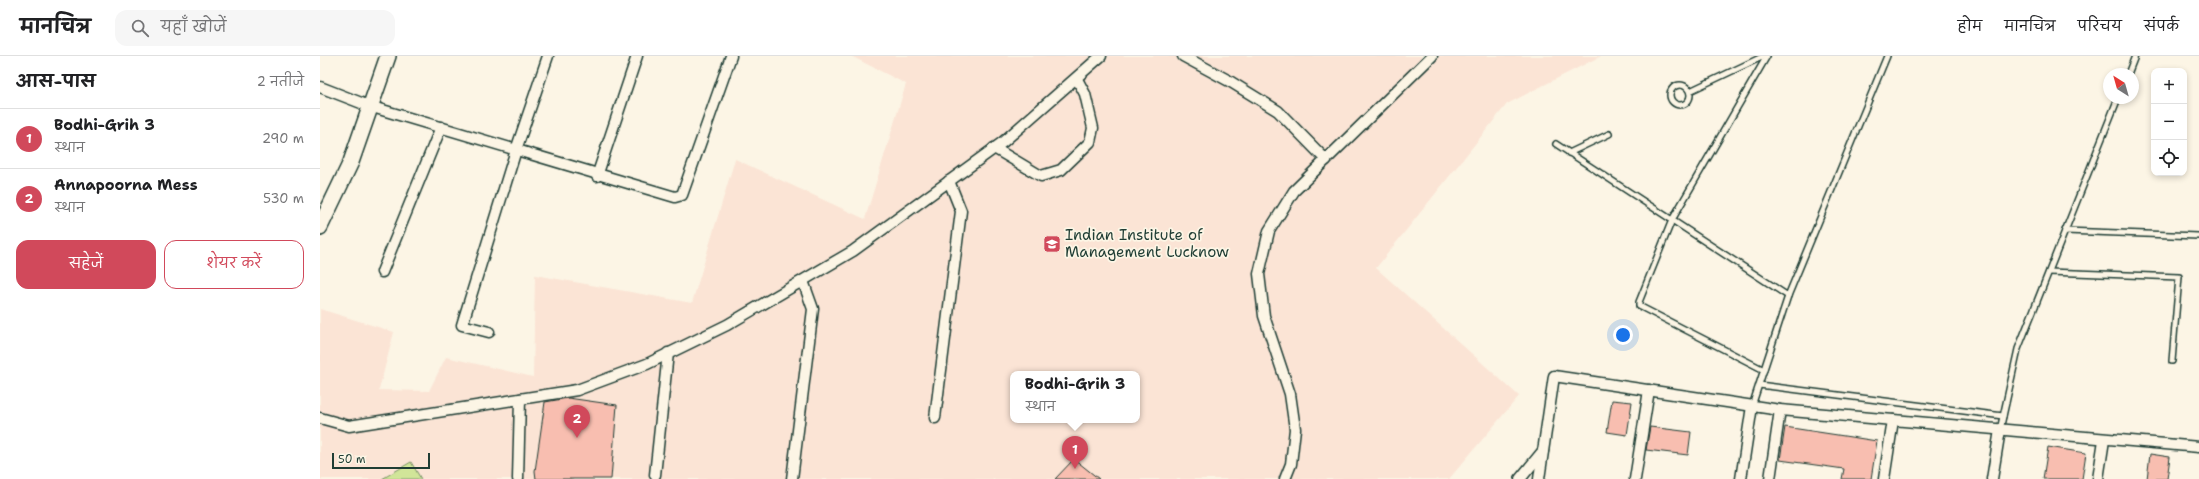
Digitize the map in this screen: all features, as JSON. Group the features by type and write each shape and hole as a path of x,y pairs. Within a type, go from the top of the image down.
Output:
{"street":[{"path":"320,227 351,162 368,106 388,56"},
{"path":"489,332 462,325 516,150 548,56"},
{"path":"597,176 637,56"},
{"path":"320,87 368,106 597,176 675,197 682,195 731,56"},
{"path":"320,418 349,426 577,390 668,353 727,325 854,250 994,148 1077,79 1101,56"},
{"path":"1183,56 1231,82 1278,111 1326,160"},
{"path":"1285,479 1290,464 1295,429 1290,394 1264,316 1259,274 1269,231 1294,191 1432,56"},
{"path":"994,148 1040,176 1061,170 1090,142 1093,128 1085,94 1077,79"},
{"path":"382,272 441,128"},
{"path":"935,418 961,211 949,181"},
{"path":"792,479 813,309 803,280"},
{"path":"655,475 668,353"},
{"path":"1539,479 1554,376 1780,410 2104,440 2199,447"},
{"path":"1635,479 1649,390"},
{"path":"518,479 520,399"},
{"path":"1741,479 1752,406"},
{"path":"1770,479 1780,410"},
{"path":"1884,479 1894,420"},
{"path":"1992,479 2000,430"},
{"path":"2098,479 2104,440"},
{"path":"1520,479 1543,450"}],"lane":[{"path":"1690,91 1764,56"},
{"path":"1764,370 1639,306 1638,302 1672,220 1767,56"},
{"path":"1752,406 1788,296 1887,56"},
{"path":"2130,68 2135,56"},
{"path":"1678,84 1685,86 1690,91 1689,101 1684,105 1674,104 1670,98 1672,88 1678,84"},
{"path":"2000,430 2018,349 2116,104"},
{"path":"1569,153 1609,134"},
{"path":"1556,144 1788,296"},
{"path":"2065,231 2198,236"},
{"path":"2049,272 2179,276 2172,361"},
{"path":"1759,385 2003,416"}],"shaded area":[{"name":"Indian Institute of Management Lucknow","path":"851,56 1601,56 1507,104 1376,268 1519,396 1449,479 320,479 320,309 394,332 379,390 429,391 446,357 533,377 535,275 692,303 735,159 865,219 906,84"}],"green space":[{"path":"411,462 421,479 382,479"}],"building":[{"path":"568,398 617,405 611,479 536,479 535,471 545,402"},
{"path":"1612,400 1632,402 1627,435 1607,432"},
{"path":"1650,427 1691,432 1688,455 1646,450"},
{"path":"1785,427 1877,441 1871,479 1842,479 1844,469 1780,460"},
{"path":"2048,447 2086,453 2082,479 2043,479"},
{"path":"2150,454 2170,457 2167,479 2147,479"},
{"path":"1074,459 1099,479 1055,479"}],"place":[{"name":"Indian Institute of Management Lucknow","path":"1052,244"},
{"name":"Annapoorna Mess","path":"577,438"},
{"name":"Bodhi-Grih 3","path":"1075,469"}]}
